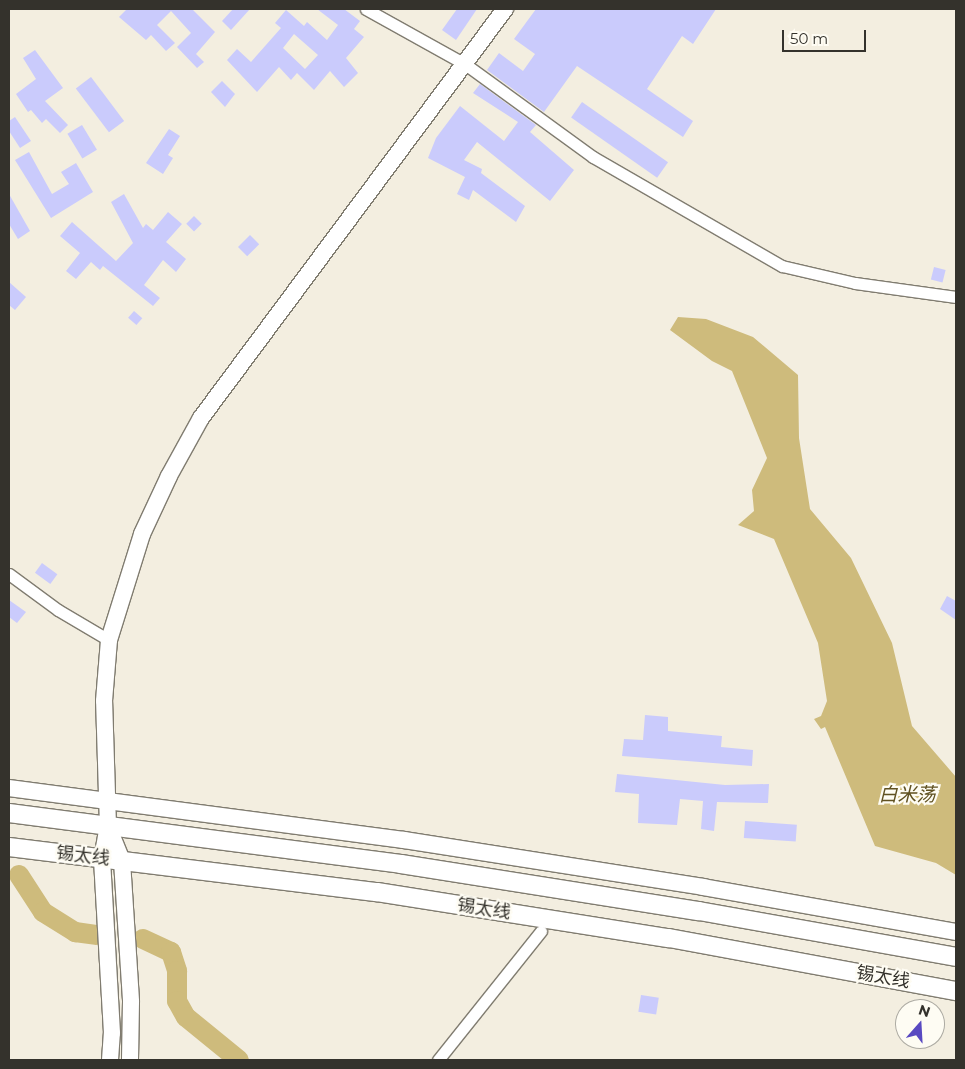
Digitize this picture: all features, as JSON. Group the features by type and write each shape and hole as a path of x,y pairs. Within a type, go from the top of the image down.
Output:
{"main road":[{"path":"110,1060 112,1033 102,859 108,826 104,701 109,640 142,534 201,418 505,9"},
{"path":"9,788 404,840 703,886 956,932"},
{"name":"锡太线","path":"9,813 401,864 699,911 956,957"},
{"path":"108,826 122,861 131,1002 130,1060"},
{"name":"锡太线","path":"9,847 376,892 669,938 956,991"}],"street":[{"path":"366,9 465,64 594,157 782,266 855,283 956,297"},
{"path":"9,574 58,610 109,640"},
{"path":"438,1060 541,931"}],"water":[{"name":"白米荡","path":"678,317 706,319 753,337 798,375 799,438 810,509 851,558 892,643 912,726 956,777 956,875 936,863 875,846 825,727 821,729 814,719 821,716 827,701 818,643 774,539 738,525 754,511 752,490 767,458 732,371 712,361 670,330"}],"building":[{"path":"127,9 192,9 215,32 196,54 204,62 197,68 177,47 191,33 171,11 157,25 175,43 166,51 151,35 146,40 119,17"},
{"path":"233,9 250,9 231,30 222,21"},
{"path":"317,9 344,9 360,21 354,29 364,37 346,58 358,73 344,87 330,71 314,90 297,73 291,80 279,67 257,92 227,60 237,49 251,62 281,28 275,23 286,10 304,26 307,22 327,40 338,25","holes":["294,34 318,55 305,69 283,48"]},
{"path":"457,9 477,9 456,40 442,30"},
{"path":"536,9 716,9 693,44 682,36 647,89 693,121 683,137 577,66 544,112 487,70 499,53 523,71 535,54 514,39"},
{"path":"35,50 63,88 45,101 68,125 60,133 46,119 42,123 31,110 28,112 16,94 36,79 23,58"},
{"path":"91,77 124,121 109,132 76,88"},
{"path":"222,81 235,94 225,107 211,92"},
{"path":"480,84 536,125 530,132 574,170 550,201 477,142 464,160 482,169 481,173 525,206 516,222 473,190 469,200 457,194 465,177 428,158 436,138 460,106 504,141 518,122 473,93"},
{"path":"582,102 668,162 657,178 571,118"},
{"path":"15,117 31,141 20,148 9,131 9,121"},
{"path":"82,125 97,150 82,159 67,134"},
{"path":"169,129 180,136 168,155 173,158 163,174 146,163"},
{"path":"29,152 52,194 69,184 61,172 76,163 93,192 51,218 15,160"},
{"path":"9,194 30,231 18,239 9,224"},
{"path":"124,194 143,228 146,224 153,230 168,212 182,224 166,242 186,259 176,272 163,260 144,285 160,298 153,306 103,266 100,270 91,262 76,279 66,271 80,253 60,236 72,222 116,261 133,243 111,202"},
{"path":"194,216 202,224 194,232 186,224"},
{"path":"250,235 259,244 247,256 238,247"},
{"path":"934,267 946,270 942,283 931,280"},
{"path":"9,282 26,297 15,310 9,305"},
{"path":"134,311 142,318 136,325 128,318"},
{"path":"42,563 57,574 50,584 35,573"},
{"path":"947,596 956,601 956,620 940,609"},
{"path":"9,600 26,612 17,623 9,617"},
{"path":"645,715 668,717 668,731 722,736 721,747 753,750 752,766 622,756 624,739 643,740"},
{"path":"617,774 725,785 769,784 768,803 717,802 714,831 701,829 703,801 680,799 677,825 638,823 639,794 615,792"},
{"path":"745,821 797,825 796,842 744,838"},
{"path":"641,995 659,998 656,1015 638,1012"}],"waterway":[{"path":"19,875 43,912 75,932 96,935"},
{"path":"143,939 171,952 177,971 177,1001 186,1017 239,1060"}]}
